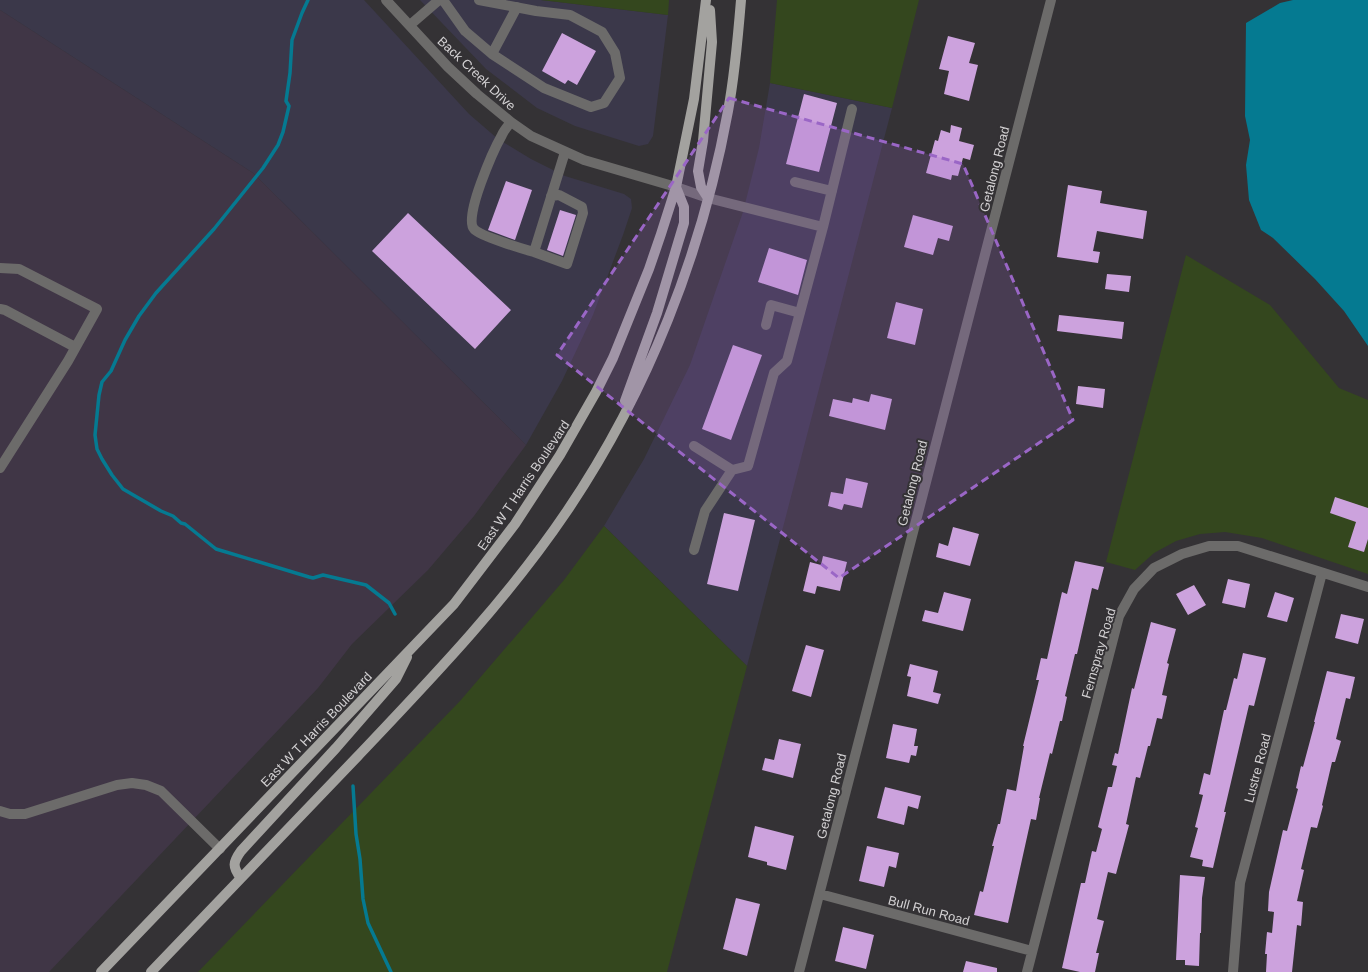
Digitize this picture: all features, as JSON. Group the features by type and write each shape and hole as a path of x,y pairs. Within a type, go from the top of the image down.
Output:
{"main road":[{"name":"East W T Harris Boulevard","path":"101,972 454,604 494,553 538,490 578,425 606,371 626,328 649,269 676,187 694,99 706,0"},
{"path":"708,198 701,188 698,171 703,141 712,42 709,0"},
{"path":"151,972 423,688 496,606 517,580 567,511 593,470 637,390 665,328 696,241 708,198 729,108 742,0"},
{"path":"613,434 657,313 684,223 684,207 676,187"},
{"path":"241,878 235,871 234,867 236,859 241,851 336,748 396,679 412,648"}],"street":[{"name":"Back Creek Drive","path":"386,0 460,78 477,94 530,136 584,160 708,198 823,227"},
{"path":"410,25 439,0"},
{"path":"443,0 466,31 492,54 544,88 591,108 604,103 620,78 616,54 602,32 570,15 479,0"},
{"name":"Getalong Road","path":"799,972 1051,0"},
{"path":"492,54 518,7"},
{"path":"694,550 705,511 732,470 748,466 774,373 787,361 823,227 852,109"},
{"path":"511,122 502,134 486,170 472,213 471,224 474,230 567,264 583,213 582,207 559,195 551,196"},
{"path":"534,252 565,152"},
{"path":"795,182 832,191"},
{"path":"0,268 19,269 97,309 0,468"},
{"path":"766,325 771,305 800,313"},
{"path":"0,309 5,310 75,347"},
{"path":"694,446 732,470"},
{"name":"Fernspray Road","path":"1027,972 1119,616 1134,589 1154,568 1182,554 1209,546 1238,546 1368,587"},
{"name":"Lustre Road","path":"1233,972 1240,883 1322,573"},
{"path":"0,811 10,814 25,814 117,785 132,783 146,785 161,791 220,849"},
{"name":"Bull Run Road","path":"820,894 1032,951"}],"highlighted area":[{"path":"729,98 963,164 1073,420 839,578 557,355"}],"shaded area":[{"path":"0,0 364,0 469,114 498,139 531,159 565,176 624,194 631,199 632,208 593,315 562,381 526,445 253,173 0,10"},
{"path":"420,0 541,0 668,15 653,136 648,144 639,146 575,126 537,108 486,69"},
{"path":"0,10 253,173 526,445 474,516 428,570 352,644 318,688 49,972 0,972"},
{"path":"770,83 892,108 747,666 604,526 644,459 690,365 743,212 759,148"}],"green space":[{"path":"541,0 669,0 668,15"},
{"path":"777,0 919,0 892,108 770,83"},
{"path":"1186,255 1270,305 1339,388 1368,400 1368,574 1262,538 1225,532 1200,534 1176,541 1154,553 1135,570 1106,562"},
{"path":"604,526 747,666 667,972 198,972 460,701 564,580"}],"water":[{"path":"1293,0 1368,0 1368,346 1344,311 1315,279 1273,238 1261,230 1249,200 1246,165 1250,140 1245,116 1246,23 1280,3"}],"building":[{"path":"562,33 596,51 577,85 568,80 565,84 542,71"},
{"path":"948,36 975,43 969,63 978,65 969,101 944,94 949,71 939,69"},
{"path":"804,94 837,103 819,172 786,164"},
{"path":"951,125 962,128 959,141 974,145 970,160 963,158 958,176 952,175 951,180 926,173 935,140 938,141 941,130 950,133"},
{"path":"506,181 532,190 515,240 488,230"},
{"path":"1068,185 1102,191 1100,203 1147,211 1143,239 1097,231 1093,251 1100,252 1098,263 1057,257"},
{"path":"560,210 576,215 563,256 547,250"},
{"path":"408,213 511,310 475,349 372,251"},
{"path":"913,215 953,226 949,241 938,238 933,255 904,247"},
{"path":"769,248 807,260 798,295 758,282"},
{"path":"1107,274 1131,276 1129,292 1105,289"},
{"path":"896,302 923,309 915,345 887,338"},
{"path":"1059,315 1124,322 1122,339 1057,331"},
{"path":"733,345 762,355 731,440 702,429"},
{"path":"1078,386 1105,389 1103,408 1076,404"},
{"path":"871,394 892,399 885,430 829,416 833,399 852,403 853,398 869,402"},
{"path":"846,478 868,483 862,508 844,504 842,510 828,506 831,492 843,494"},
{"path":"1335,497 1368,508 1368,539 1364,552 1348,547 1356,522 1330,513"},
{"path":"724,513 755,520 738,591 707,584"},
{"path":"953,527 979,534 970,566 936,557 939,543 948,546"},
{"path":"823,556 847,562 840,591 817,586 815,594 803,591 810,562 821,565"},
{"path":"1075,561 1104,567 1098,590 1092,588 1077,654 1075,654 1065,696 1067,697 1062,721 1060,721 1052,754 1050,753 1039,798 1036,820 1031,819 1008,923 974,915 980,891 983,892 994,846 992,846 998,824 1000,824 1007,789 1016,791 1023,746 1039,680 1036,680 1041,658 1047,659 1062,592 1067,594"},
{"path":"1228,579 1250,584 1245,608 1222,603"},
{"path":"1194,585 1206,605 1188,615 1176,594"},
{"path":"944,592 971,599 963,631 922,621 925,610 938,613"},
{"path":"1275,592 1294,598 1287,622 1267,617"},
{"path":"1341,614 1364,619 1358,644 1335,638"},
{"path":"1151,622 1176,629 1167,663 1169,664 1162,695 1167,696 1162,719 1157,718 1140,778 1136,777 1126,824 1129,825 1116,874 1108,872 1097,919 1104,921 1096,953 1099,953 1095,972 1080,972 1062,968 1081,883 1085,883 1092,851 1096,852 1102,829 1098,827 1108,787 1112,787 1117,766 1112,765 1115,753 1118,754 1132,688 1134,689"},
{"path":"806,645 824,650 811,697 792,691"},
{"path":"1243,653 1266,658 1254,706 1249,705 1224,812 1226,812 1213,868 1202,866 1203,860 1190,857 1198,828 1195,827 1203,795 1199,794 1204,773 1210,775 1224,710 1226,710 1234,678 1237,679"},
{"path":"910,664 938,671 933,692 941,694 938,704 907,696 911,677 907,676"},
{"path":"1327,671 1355,677 1350,699 1346,698 1336,739 1341,741 1335,762 1332,762 1317,828 1311,827 1301,869 1304,870 1297,901 1303,902 1301,926 1297,925 1292,972 1266,972 1267,954 1265,954 1267,932 1272,933 1274,912 1268,911 1269,892 1283,830 1287,831 1298,789 1296,788 1301,766 1303,767"},
{"path":"893,724 917,729 914,746 918,746 916,756 911,755 909,763 886,758"},
{"path":"779,739 801,744 793,778 762,770 765,758 774,760"},
{"path":"885,787 921,796 918,809 908,806 904,825 877,818"},
{"path":"755,826 794,836 786,870 767,865 767,862 748,857"},
{"path":"867,846 899,853 896,868 889,866 884,887 859,881"},
{"path":"1180,875 1205,877 1202,898 1199,966 1185,965 1185,960 1176,960"},
{"path":"736,898 760,904 747,956 723,949"},
{"path":"843,927 874,935 866,969 835,961"},
{"path":"966,961 997,968 997,972 963,972"}],"waterway":[{"path":"308,0 292,40 290,73 286,101 289,106 283,132 278,145 263,168 214,229 156,293 139,316 125,340 111,371 102,382 99,395 95,435 97,449 102,459 123,489 161,511 173,516 216,549 313,578 323,575 366,585 389,603 395,614"},
{"path":"353,786 356,834 360,859 363,899 368,923 391,972"}]}
